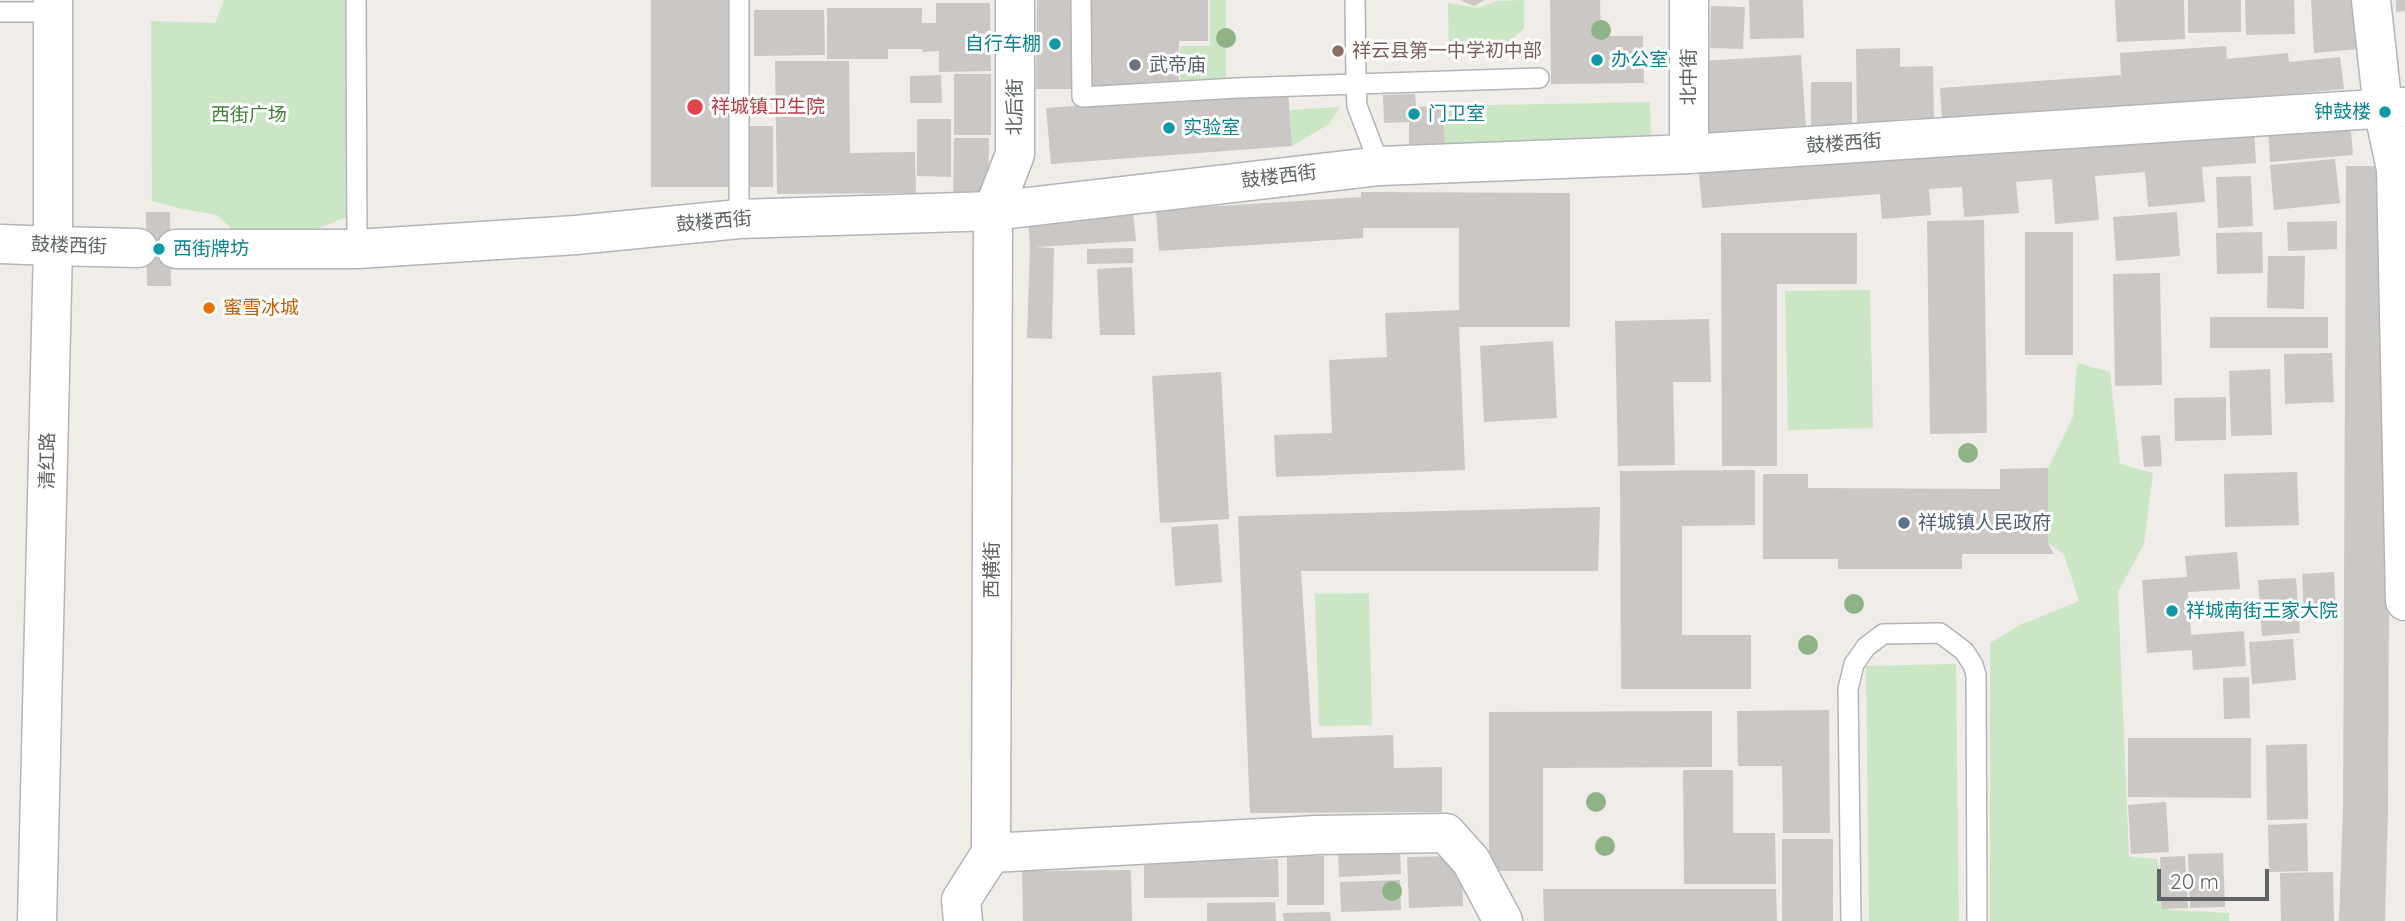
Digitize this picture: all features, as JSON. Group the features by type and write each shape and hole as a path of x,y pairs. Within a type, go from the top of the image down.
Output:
{"street":[{"name":"北后街","path":"993,211 1015,154 1015,0"},
{"name":"北中街","path":"1689,0 1695,154"},
{"path":"2371,0 2394,108 2405,601"},
{"name":"清红路","path":"37,921 53,246 53,6"},
{"name":"鼓楼西街","path":"176,249 356,249 576,234 739,219 993,211 1380,166 1695,154 2394,108"},
{"name":"西横街","path":"991,853 993,211"},
{"name":"鼓楼西街","path":"0,244 138,248"},
{"path":"963,921 961,900 991,853 1317,835 1446,833 1471,861 1503,921"}],"lane":[{"path":"356,0 356,249"},
{"path":"739,0 739,219"},
{"path":"1081,0 1082,97 1237,88 1539,78"},
{"path":"1355,0 1357,106 1380,166"},
{"path":"0,12 53,6"},
{"path":"1851,921 1848,689 1854,664 1866,647 1883,634 1940,633 1964,651 1976,675 1977,921"}],"green space":[{"name":"西街广场","path":"224,0 346,0 346,217 314,230 234,231 217,215 152,201 151,21 215,23"},
{"path":"1210,0 1226,0 1226,80 1180,81 1180,46 1210,46"},
{"path":"1524,0 1524,28 1501,50 1449,52 1448,3 1479,8 1496,1"},
{"path":"1650,102 1651,142 1445,146 1443,106"},
{"path":"1340,107 1329,124 1292,146 1290,110"},
{"path":"1870,290 1873,428 1788,430 1785,291"},
{"path":"2077,363 2110,372 2120,464 2153,473 2144,544 2118,592 2129,857 2157,859 2169,910 2229,913 2229,921 1990,921 1990,643 2020,625 2079,601 2064,554 2048,543 2048,468 2073,417"},
{"path":"1369,593 1372,725 1319,726 1315,594"},
{"path":"1956,664 1959,921 1869,921 1866,666"}],"building":[{"path":"651,0 729,0 729,126 773,126 773,187 651,187"},
{"name":"自行车棚","path":"1037,0 1074,0 1073,89 1036,89"},
{"name":"武帝庙","path":"1091,0 1208,0 1208,41 1179,41 1179,89 1092,89"},
{"path":"1460,0 1485,0 1474,6"},
{"name":"办公室","path":"1550,0 1600,0 1601,36 1643,36 1644,83 1551,84"},
{"path":"1749,0 1803,0 1804,38 1750,39"},
{"path":"2115,0 2184,0 2185,39 2117,42"},
{"path":"2188,0 2241,0 2241,32 2188,33"},
{"path":"2245,0 2294,0 2295,34 2246,35"},
{"path":"2311,0 2357,0 2360,49 2314,53"},
{"path":"2396,0 2405,0 2405,11 2396,12"},
{"path":"936,3 990,3 991,71 939,72 939,51 923,52 922,49 888,49 888,59 827,59 827,8 922,8 922,23 936,23"},
{"path":"1711,6 1745,7 1743,49 1710,48"},
{"path":"754,10 824,10 825,55 754,56"},
{"path":"2226,46 2227,59 2288,53 2289,62 2340,57 2344,89 2229,100 1942,119 1940,88 2121,75 2120,53"},
{"path":"1900,48 1900,67 1933,66 1934,118 1901,119 1901,125 1857,126 1856,49"},
{"path":"1801,55 1806,129 1706,135 1702,61"},
{"path":"775,61 849,61 850,153 915,152 916,193 777,194"},
{"path":"954,74 991,74 991,135 954,135"},
{"path":"941,75 942,103 910,103 910,76"},
{"path":"1811,82 1852,82 1852,129 1811,129"},
{"name":"实验室","path":"1288,90 1292,146 1051,164 1046,108"},
{"name":"门卫室","path":"1415,94 1416,107 1443,106 1445,146 1409,148 1409,122 1384,123 1383,95"},
{"path":"917,119 951,119 951,177 917,176"},
{"path":"2350,120 2353,155 2270,162 2268,127"},
{"path":"2254,128 2256,163 2202,167 2205,202 2148,207 2145,172 2095,176 2099,220 2055,224 2052,179 2016,182 2019,213 1964,217 1962,187 1929,189 1931,215 1882,219 1880,194 1702,208 1699,173"},
{"path":"954,138 989,138 988,200 953,199"},
{"path":"2335,159 2340,203 2274,210 2270,165"},
{"path":"2346,166 2391,166 2388,810 2385,921 2339,921 2343,809"},
{"path":"2251,176 2253,226 2218,228 2216,177"},
{"path":"1361,192 1570,193 1570,327 1459,327 1465,470 1276,477 1274,435 1332,433 1329,360 1387,357 1385,313 1459,310 1459,228 1363,228 1363,238 1159,251 1156,210 1361,197"},
{"name":"西街牌坊","path":"146,212 170,212 171,286 147,286"},
{"path":"1133,212 1136,241 1035,247 1054,248 1052,339 1027,338 1030,248 1028,218"},
{"path":"2177,212 2180,256 2116,261 2113,217"},
{"path":"1984,220 1987,433 1930,434 1927,221"},
{"path":"2337,221 2337,249 2288,251 2287,222"},
{"path":"2025,232 2073,232 2073,355 2025,355"},
{"path":"2262,232 2263,273 2217,274 2216,233"},
{"path":"1721,233 1857,233 1857,284 1777,284 1777,466 1722,466"},
{"path":"1133,248 1133,263 1087,264 1087,249"},
{"path":"2268,256 2305,256 2304,309 2267,308"},
{"path":"1132,267 1135,335 1100,335 1097,269"},
{"path":"2160,273 2162,385 2115,386 2113,274"},
{"path":"2210,317 2328,317 2328,348 2210,348"},
{"path":"1709,319 1711,382 1673,382 1675,465 1618,466 1615,321"},
{"path":"1553,341 1557,418 1484,422 1480,346"},
{"path":"2332,353 2334,402 2285,404 2284,354"},
{"path":"2270,369 2272,435 2231,436 2229,371"},
{"path":"1221,372 1229,519 1160,523 1152,376"},
{"path":"2226,397 2226,440 2175,441 2174,398"},
{"path":"2160,435 2162,466 2144,467 2141,436"},
{"path":"2048,468 2048,543 2054,554 1962,554 1962,569 1838,569 1838,559 1763,559 1763,474 1808,474 1808,488 2000,489 2000,469"},
{"path":"1755,470 1755,525 1682,526 1682,635 1751,635 1751,689 1621,689 1620,471"},
{"path":"2297,472 2299,525 2225,527 2224,474"},
{"path":"1600,507 1598,571 1301,571 1312,738 1393,735 1394,768 1442,767 1442,812 1250,813 1238,516"},
{"path":"1218,524 1222,582 1175,586 1171,527"},
{"path":"2237,552 2240,589 2188,592 2191,635 2244,631 2246,666 2193,670 2192,650 2147,653 2142,580 2187,577 2185,556"},
{"path":"2334,572 2336,615 2304,617 2302,574"},
{"path":"2296,578 2300,633 2262,636 2258,580"},
{"path":"2293,639 2296,680 2252,684 2249,642"},
{"path":"2249,677 2250,718 2224,719 2223,678"},
{"path":"1829,710 1830,833 1783,833 1782,766 1738,766 1737,711"},
{"path":"1712,711 1712,767 1543,768 1543,871 1489,871 1489,712"},
{"path":"2128,738 2251,738 2251,798 2128,797"},
{"path":"2307,744 2308,819 2267,820 2266,745"},
{"path":"1683,770 1733,770 1733,833 1775,833 1776,884 1684,884"},
{"path":"2166,802 2169,852 2131,854 2128,805"},
{"path":"2307,823 2308,871 2269,872 2268,825"},
{"path":"1782,839 1833,839 1833,921 1782,921"},
{"path":"1400,848 1401,874 1339,877 1338,851"},
{"path":"2223,853 2225,907 2190,908 2188,854"},
{"path":"1287,856 1324,856 1324,905 1287,905"},
{"path":"1462,856 1463,906 1409,908 1407,857"},
{"path":"2185,856 2188,908 2162,909 2160,857"},
{"path":"1278,859 1279,897 1144,898 1144,861"},
{"path":"1131,870 1132,921 1023,921 1022,871"},
{"path":"2333,872 2334,921 2281,921 2280,873"},
{"path":"1400,880 1401,910 1341,912 1340,882"},
{"path":"1543,889 1776,889 1777,921 1544,921"},
{"path":"1275,902 1276,921 1207,921 1207,903"},
{"path":"1330,912 1331,921 1284,921 1283,913"}],"place":[{"name":"自行车棚","path":"1055,44"},
{"name":"祥云县第一中学初中部","path":"1338,51"},
{"name":"办公室","path":"1597,60"},
{"name":"武帝庙","path":"1135,65"},
{"name":"祥城镇卫生院","path":"695,107"},
{"name":"钟鼓楼","path":"2385,112"},
{"name":"门卫室","path":"1414,114"},
{"name":"实验室","path":"1169,128"},
{"name":"西街牌坊","path":"159,249"},
{"name":"蜜雪冰城","path":"209,308"},
{"name":"祥城镇人民政府","path":"1904,523"},
{"name":"祥城南街王家大院","path":"2172,611"}]}
